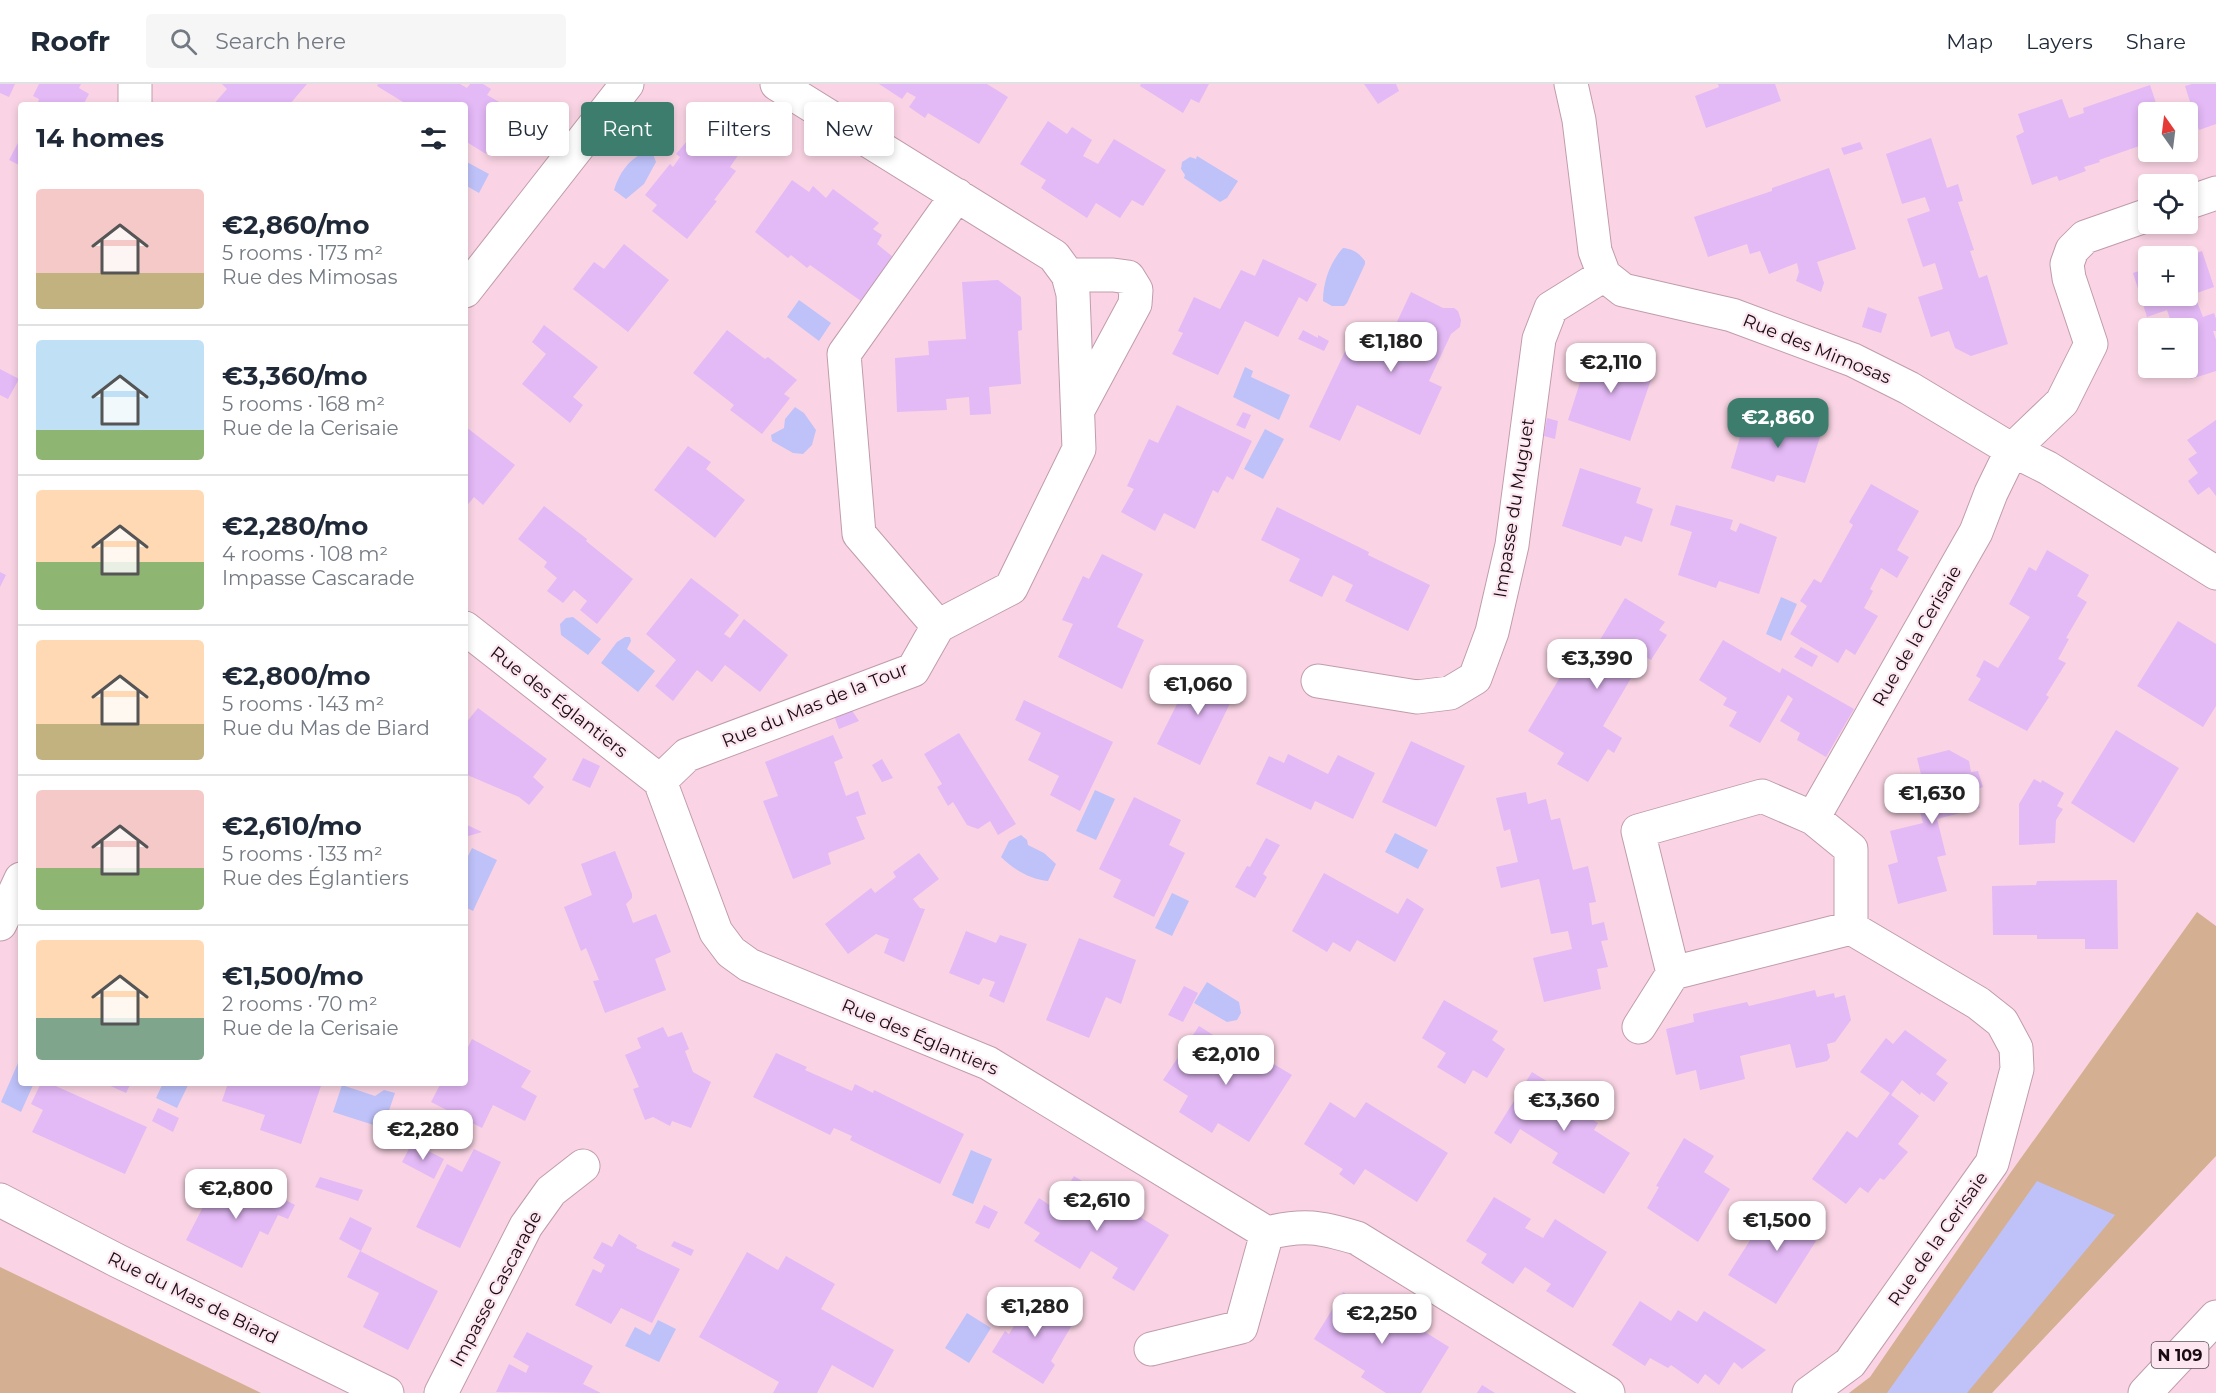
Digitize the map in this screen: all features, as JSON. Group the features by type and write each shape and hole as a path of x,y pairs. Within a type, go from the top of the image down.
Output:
{"main road":[{"path":"135,84 135,102"},
{"path":"468,287 627,84"},
{"path":"777,84 957,195 1053,256 1068,275 1073,294 1079,449 1011,588 938,626 859,534 844,354 957,195"},
{"path":"1571,84 1579,120 1595,250 1604,275"},
{"path":"2198,199 2216,193"},
{"name":"Rue de la Cerisaie","path":"1814,818 1976,532 1990,493 2012,450 2062,402 2091,344 2069,278 2067,264 2072,250 2085,237 2138,218"},
{"path":"1068,275 1128,277 1136,290 1135,304 1078,412"},
{"name":"Rue des Mimosas","path":"1604,275 1623,290 1732,315 1853,360 1909,388 2012,450 2048,468 2216,573"},
{"name":"Impasse du Muguet","path":"1318,681 1417,697 1450,693 1476,678 1492,632 1512,545 1539,339 1551,308 1604,275"},
{"name":"Rue du Mas de la Tour","path":"660,781 687,755 913,670 938,626"},
{"name":"Rue des Églantiers","path":"468,630 660,781 716,932 731,952 749,965 988,1063 1267,1233"},
{"path":"1639,1027 1673,973 1851,928 1851,849 1814,818 1762,796 1638,831 1673,973"},
{"path":"0,924 18,885"},
{"name":"Rue de la Cerisaie","path":"1809,1393 1850,1363 1992,1163 2017,1069 2016,1048 2002,1022 1978,1003 1851,928"},
{"name":"Impasse Cascarade","path":"441,1393 526,1226 551,1191 583,1166"},
{"name":"Rue du Mas de Biard","path":"0,1200 118,1261 387,1393"},
{"path":"1151,1349 1241,1327 1267,1233 1294,1226 1327,1229 1357,1238 1608,1393"},
{"name":"N 109","path":"2145,1393 2216,1317"}],"shaded area":[{"path":"2197,912 2216,926 2216,1156 1992,1393 1849,1393 1870,1377 2011,1172"},
{"path":"0,1267 261,1393 0,1393"}],"water":[{"path":"638,156 654,156 656,162 644,184 626,199 614,190 621,173"},
{"path":"1197,156 1238,181 1227,198 1220,202 1184,178 1185,175 1181,169 1182,162 1190,157 1196,159"},
{"path":"468,163 489,174 479,193 468,187"},
{"path":"1343,248 1358,254 1365,264 1347,303 1344,306 1332,306 1323,301 1324,287 1331,266"},
{"path":"799,300 831,323 819,341 787,317"},
{"path":"1245,367 1253,371 1251,377 1290,395 1279,420 1233,397"},
{"path":"795,407 804,413 816,430 812,445 803,454 793,453 772,441 771,435 784,428 785,419"},
{"path":"1265,429 1284,439 1263,479 1244,469"},
{"path":"1781,597 1797,604 1781,641 1766,634"},
{"path":"573,617 601,639 588,655 561,635 560,624 566,618"},
{"path":"630,637 631,641 627,649 655,671 638,692 601,663 617,642"},
{"path":"1095,790 1115,799 1096,840 1076,831"},
{"path":"1395,833 1428,850 1418,869 1385,852"},
{"path":"1021,835 1027,840 1028,845 1044,853 1056,864 1048,881 1023,873 1001,857 1009,841"},
{"path":"472,848 497,860 473,911 468,908 468,856"},
{"path":"1172,893 1189,901 1172,936 1155,928"},
{"path":"1207,982 1239,1002 1241,1013 1237,1020 1227,1022 1194,1003"},
{"path":"18,1063 18,1086 33,1086 21,1112 1,1102"},
{"path":"162,1086 188,1086 177,1108 156,1098"},
{"path":"342,1086 375,1096 384,1090 395,1093 383,1128 333,1112"},
{"path":"971,1150 992,1159 973,1204 952,1195"},
{"path":"2037,1181 2115,1215 1967,1393 1887,1393"},
{"path":"967,1313 991,1328 969,1363 945,1348"},
{"path":"658,1320 676,1329 659,1362 625,1346 635,1327 650,1335"}],"building":[{"path":"0,84 15,84 9,97 0,93"},
{"path":"39,84 81,84 79,88 89,94 85,102 38,102 39,99 33,96"},
{"path":"222,84 307,84 292,102 216,102 227,89"},
{"path":"378,84 460,84 467,88 470,84 483,84 491,89 487,95 499,102 486,102 486,154 468,143 468,102 403,102 377,86"},
{"path":"879,84 987,84 1008,97 979,144 928,113 925,118 909,107 916,97 907,92 902,99"},
{"path":"1141,84 1209,84 1199,103 1191,99 1183,113 1140,86"},
{"path":"1364,84 1396,84 1399,91 1378,104"},
{"path":"1718,84 1775,84 1781,101 1706,128 1695,96 1719,87"},
{"path":"2216,84 2216,124 2199,130 2198,102 2190,102 2185,86"},
{"path":"2150,85 2156,102 2138,102 2138,146 2099,160 2100,162 2084,167 2086,171 2059,181 2057,176 2032,185 2016,136 2024,132 2018,114 2062,99 2069,118 2084,113 2083,108"},
{"path":"1048,121 1067,134 1072,127 1092,140 1083,156 1098,164 1114,139 1166,170 1143,206 1132,200 1120,218 1096,203 1087,218 1041,188 1046,180 1020,164"},
{"path":"1931,138 1947,188 1958,184 1963,201 1958,202 1974,250 1970,251 1979,278 1987,275 2008,344 1971,356 1955,348 1949,331 1931,337 1918,297 1943,289 1935,263 1923,267 1907,219 1930,211 1925,197 1902,204 1886,154"},
{"path":"686,142 686,156 738,156 730,167 736,171 714,200 717,201 687,239 652,211 657,205 645,195 670,164 673,167 680,157 676,154"},
{"path":"1860,142 1863,149 1844,155 1841,148"},
{"path":"18,143 18,164 9,160"},
{"path":"1829,168 1856,249 1817,262 1824,283 1821,292 1796,281 1799,272 1797,263 1769,274 1760,251 1750,254 1747,244 1708,257 1694,217 1772,191 1772,188"},
{"path":"792,180 809,192 813,186 826,198 833,189 879,223 873,229 882,235 877,244 893,257 861,301 810,265 807,268 791,255 788,258 755,232"},
{"path":"624,244 669,280 628,332 573,289 594,262 604,269"},
{"path":"2202,251 2214,287 2198,293 2198,252"},
{"path":"1263,259 1317,284 1307,302 1299,297 1278,337 1245,321 1218,375 1172,354 1183,333 1178,331 1194,297 1220,309 1241,270 1255,276"},
{"path":"2138,271 2138,289 2133,273"},
{"path":"998,280 1021,297 1022,330 1018,331 1021,384 989,387 991,414 970,415 969,397 946,399 947,410 897,412 895,358 929,355 928,341 966,339 962,282"},
{"path":"1411,292 1443,308 1454,308 1458,311 1461,320 1460,327 1451,334 1429,381 1442,387 1420,435 1357,405 1340,441 1309,427 1350,341 1381,356"},
{"path":"2198,304 2203,317 2214,313 2216,371 2198,377 2198,318 2170,318 2167,310 2147,317 2144,306"},
{"path":"1868,307 1887,314 1881,333 1862,327"},
{"path":"544,325 598,367 573,397 583,405 570,423 522,384 546,354 532,342"},
{"path":"727,330 765,359 768,357 797,380 784,394 790,398 762,434 730,410 734,405 693,373"},
{"path":"1303,330 1329,341 1324,351 1298,339"},
{"path":"1591,348 1655,368 1630,441 1568,420"},
{"path":"0,369 18,378 18,381 8,399 0,395"},
{"path":"1177,405 1252,441 1233,480 1227,476 1218,493 1213,490 1195,529 1164,513 1155,531 1121,512 1134,489 1127,486 1149,439 1158,443"},
{"path":"1769,411 1823,428 1805,483 1777,475 1774,482 1731,468 1743,427 1762,432"},
{"path":"1243,412 1251,415 1245,429 1236,425"},
{"path":"1547,418 1558,421 1555,439 1544,436"},
{"path":"2216,420 2216,496 2209,487 2198,495 2188,481 2198,473 2188,459 2197,453 2187,440"},
{"path":"468,429 515,465 483,505 474,497 468,504"},
{"path":"688,446 711,462 706,469 745,500 715,538 654,490"},
{"path":"1580,468 1641,488 1636,503 1653,509 1642,542 1625,536 1621,546 1562,526"},
{"path":"1871,484 1919,511 1897,550 1909,557 1897,578 1881,568 1870,589 1873,591 1864,608 1878,616 1855,655 1846,649 1838,663 1790,634 1807,606 1800,601 1814,579 1821,583 1853,525 1849,522"},
{"path":"1676,505 1733,520 1730,529 1736,532 1740,523 1777,537 1759,594 1719,581 1716,588 1678,575 1692,532 1670,525"},
{"path":"544,506 633,579 597,624 580,610 587,601 574,590 563,603 547,591 557,578 544,567 547,562 518,539"},
{"path":"1277,507 1430,585 1408,631 1345,601 1353,585 1333,575 1322,597 1289,581 1300,559 1261,540"},
{"path":"2047,550 2089,575 2077,596 2087,602 2066,638 2069,639 2058,659 2066,663 2046,695 2049,697 2027,731 1968,700 1981,679 1976,676 1984,660 1998,668 2030,617 2009,604 2029,567 2036,571"},
{"path":"1102,554 1143,574 1117,627 1144,640 1122,689 1058,657 1073,624 1062,620 1083,576 1089,579"},
{"path":"0,572 6,575 0,587"},
{"path":"691,578 739,615 724,634 730,638 744,619 788,655 760,692 725,665 712,682 697,670 673,701 655,686 676,660 646,634"},
{"path":"1625,598 1665,622 1659,630 1667,635 1651,660 1646,657 1634,673 1603,726 1622,738 1614,753 1608,749 1588,782 1557,764 1564,753 1528,731 1581,642 1594,650"},
{"path":"2178,621 2216,644 2216,706 2203,727 2137,686"},
{"path":"1723,640 1780,673 1782,668 1854,709 1826,757 1797,740 1800,733 1780,721 1793,699 1788,695 1760,743 1729,726 1737,712 1723,705 1727,698 1699,680"},
{"path":"1801,647 1818,656 1812,667 1794,657"},
{"path":"1196,666 1238,687 1200,765 1157,744"},
{"path":"1024,700 1113,742 1080,811 1050,795 1059,776 1028,760 1041,733 1015,720"},
{"path":"849,706 859,721 839,729 833,713"},
{"path":"478,708 547,759 533,777 544,787 529,805 519,797 468,775 468,720"},
{"path":"2116,730 2179,768 2134,843 2071,803"},
{"path":"959,733 1016,824 998,835 990,821 978,829 967,825 953,802 948,806 937,787 942,784 924,754"},
{"path":"833,735 843,758 834,762 846,796 858,791 866,814 856,817 865,839 828,853 831,864 793,879 763,801 778,796 765,762"},
{"path":"1411,741 1465,766 1436,827 1382,802"},
{"path":"1949,750 1969,761 1971,772 1978,771 1983,787 1975,790 1980,808 1937,819 1946,855 1937,857 1947,891 1898,904 1888,865 1898,862 1890,831 1923,823 1914,789 1924,787 1917,758"},
{"path":"1288,754 1328,774 1338,755 1375,773 1353,819 1315,801 1311,810 1256,784 1269,756 1284,763"},
{"path":"583,758 600,766 590,788 572,780"},
{"path":"882,759 893,778 882,782 872,765"},
{"path":"2034,779 2041,783 2042,780 2064,793 2057,806 2063,809 2056,820 2055,843 2019,845 2019,804"},
{"path":"1526,792 1528,804 1546,799 1551,820 1560,818 1573,870 1588,866 1596,902 1589,903 1592,925 1604,922 1608,940 1601,941 1608,967 1597,969 1601,989 1544,1002 1533,958 1572,949 1568,931 1551,934 1539,879 1501,888 1496,867 1518,862 1510,829 1504,831 1496,798"},
{"path":"1134,797 1181,820 1169,845 1185,853 1154,917 1113,897 1121,880 1099,869"},
{"path":"468,825 482,832 468,836"},
{"path":"1266,838 1280,845 1263,874 1267,877 1255,898 1235,887 1247,866 1250,867"},
{"path":"615,851 632,894 632,898 626,904 633,923 656,914 671,952 655,959 666,990 605,1013 593,981 599,980 586,948 581,951 564,907 592,895 581,864"},
{"path":"919,853 939,879 913,899 920,908 925,909 904,962 884,953 889,939 876,934 848,954 825,924 871,888 875,893 896,877 893,872"},
{"path":"1324,873 1398,914 1407,898 1424,909 1395,962 1357,940 1350,952 1333,942 1327,952 1292,931"},
{"path":"2117,880 2118,949 2085,949 2085,939 2037,939 2037,935 1993,935 1992,886 2036,885 2037,881"},
{"path":"966,931 996,943 1000,935 1027,944 1004,1003 989,996 995,982 983,978 979,985 949,973"},
{"path":"1079,938 1136,960 1121,1004 1106,997 1089,1038 1046,1020"},
{"path":"1184,986 1198,993 1183,1022 1168,1015"},
{"path":"1815,990 1817,997 1834,993 1835,998 1845,995 1851,1020 1835,1042 1827,1044 1830,1057 1827,1061 1796,1068 1790,1044 1740,1056 1745,1079 1700,1090 1696,1070 1676,1075 1666,1029 1694,1022 1693,1014 1747,1002 1749,1006"},
{"path":"1444,1000 1498,1031 1492,1040 1505,1049 1487,1078 1473,1070 1465,1084 1437,1067 1446,1053 1422,1038"},
{"path":"1199,1026 1221,1040 1211,1056 1230,1068 1244,1046 1292,1075 1249,1142 1218,1123 1212,1133 1179,1112 1188,1096 1163,1080"},
{"path":"663,1027 668,1037 682,1032 689,1049 685,1051 693,1072 711,1082 691,1128 672,1121 670,1126 653,1117 645,1120 633,1089 639,1087 625,1055 641,1048 637,1038"},
{"path":"1905,1030 1947,1060 1936,1074 1948,1083 1934,1102 1921,1092 1920,1095 1902,1080 1891,1095 1919,1116 1898,1144 1908,1152 1884,1180 1880,1178 1868,1193 1860,1187 1846,1204 1812,1179 1847,1131 1857,1138 1890,1093 1860,1072 1886,1038 1893,1044"},
{"path":"472,1039 531,1071 521,1087 537,1096 525,1121 493,1105 482,1128 431,1102 439,1086 468,1086 468,1047"},
{"path":"776,1053 807,1067 805,1070 852,1091 855,1084 873,1093 874,1090 964,1134 940,1184 850,1140 852,1136 834,1128 830,1135 753,1097"},
{"path":"1532,1072 1561,1090 1565,1085 1590,1101 1582,1113 1598,1123 1594,1130 1630,1153 1604,1194 1552,1163 1558,1153 1520,1129 1511,1144 1494,1133"},
{"path":"40,1086 56,1086 147,1127 125,1174 32,1132 43,1110 31,1104"},
{"path":"111,1086 130,1086 126,1093"},
{"path":"227,1086 321,1086 301,1144 260,1130 265,1115 222,1101"},
{"path":"1330,1102 1355,1118 1366,1102 1448,1153 1417,1202 1365,1169 1354,1185 1339,1174 1343,1169 1304,1144"},
{"path":"158,1108 179,1118 173,1132 152,1121"},
{"path":"1684,1138 1714,1156 1704,1172 1730,1189 1698,1242 1647,1208 1659,1187 1656,1186"},
{"path":"412,1143 444,1159 434,1179 402,1162"},
{"path":"474,1149 501,1162 460,1248 416,1227 447,1164 462,1172"},
{"path":"1074,1176 1169,1235 1134,1291 1112,1278 1118,1268 1091,1251 1080,1269 1034,1241 1040,1233 1024,1223 1039,1198 1054,1208"},
{"path":"320,1177 363,1190 358,1201 315,1187"},
{"path":"245,1179 295,1205 288,1219 278,1215 268,1235 260,1231 242,1268 186,1240 204,1205 198,1202 210,1180 238,1193"},
{"path":"1494,1197 1531,1219 1525,1228 1543,1238 1555,1219 1607,1252 1573,1308 1546,1291 1551,1284 1525,1267 1513,1284 1481,1263 1487,1254 1466,1241"},
{"path":"1799,1202 1826,1219 1812,1238 1816,1241 1776,1304 1728,1275 1768,1212 1787,1223"},
{"path":"984,1205 998,1212 989,1229 975,1223"},
{"path":"350,1217 372,1228 361,1251 339,1239"},
{"path":"619,1234 637,1245 636,1248 680,1269 652,1323 621,1308 611,1324 575,1305 593,1269 601,1273 605,1265 593,1258 602,1242 612,1247"},
{"path":"674,1241 694,1250 691,1256 671,1246"},
{"path":"360,1251 438,1291 408,1350 363,1327 379,1293 347,1277"},
{"path":"747,1252 778,1270 786,1256 835,1284 821,1309 894,1350 873,1388 832,1365 817,1393 773,1393 779,1382 699,1337"},
{"path":"1343,1292 1361,1304 1366,1295 1449,1347 1421,1393 1386,1393 1361,1377 1365,1371 1314,1339"},
{"path":"1034,1293 1076,1318 1051,1361 1055,1365 1043,1384 992,1352 1005,1331 1009,1334"},
{"path":"1640,1301 1671,1321 1678,1310 1697,1322 1704,1311 1766,1350 1742,1369 1734,1362 1719,1385 1705,1374 1698,1384 1671,1365 1668,1368 1650,1358 1645,1366 1612,1345"},
{"path":"527,1332 593,1366 583,1384 601,1393 496,1392 509,1364 526,1373 529,1366 513,1357"},
{"path":"1482,1385 1495,1393 1477,1393"}]}
